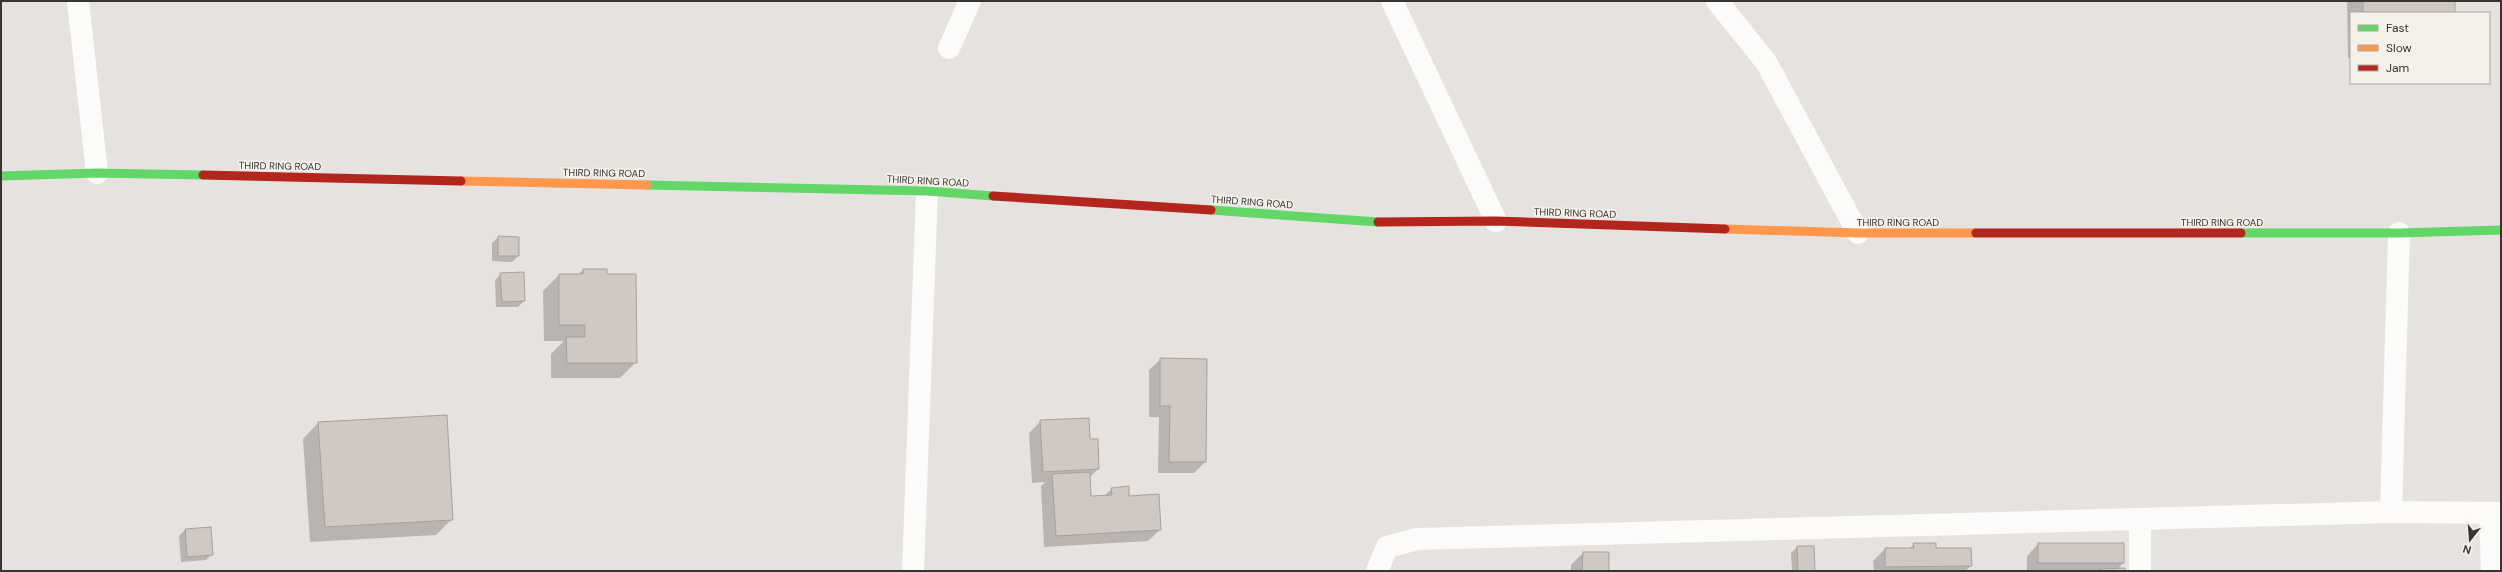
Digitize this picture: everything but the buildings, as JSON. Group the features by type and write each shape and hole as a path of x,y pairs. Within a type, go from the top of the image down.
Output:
{"street":[{"path":"78,1 97,173"},
{"path":"949,48 970,1"},
{"path":"1392,1 1496,221"},
{"path":"1716,1 1766,62 1858,233"},
{"name":"THIRD RING ROAD","path":"1,176 97,173 927,191 1380,222 1496,221 1858,233 2399,233 2501,230"},
{"path":"914,571 927,191"},
{"path":"2392,512 2399,233"},
{"path":"1377,571 1387,547 1417,539 2392,512 2496,513 2492,571"},
{"path":"2140,519 2140,571"}],"traffic: fast":[{"path":"1,176 97,173 203,175"},
{"path":"647,185 927,191 993,196"},
{"path":"1211,210 1378,222"},
{"path":"2241,233 2399,233 2501,230"}],"traffic: slow":[{"path":"461,181 647,185"},
{"path":"1725,229 1858,233 1976,233"}],"traffic: jam":[{"path":"203,175 461,181"},
{"path":"993,196 1211,210"},
{"path":"1378,222 1496,221 1725,229"},
{"path":"1976,233 2241,233"}]}
